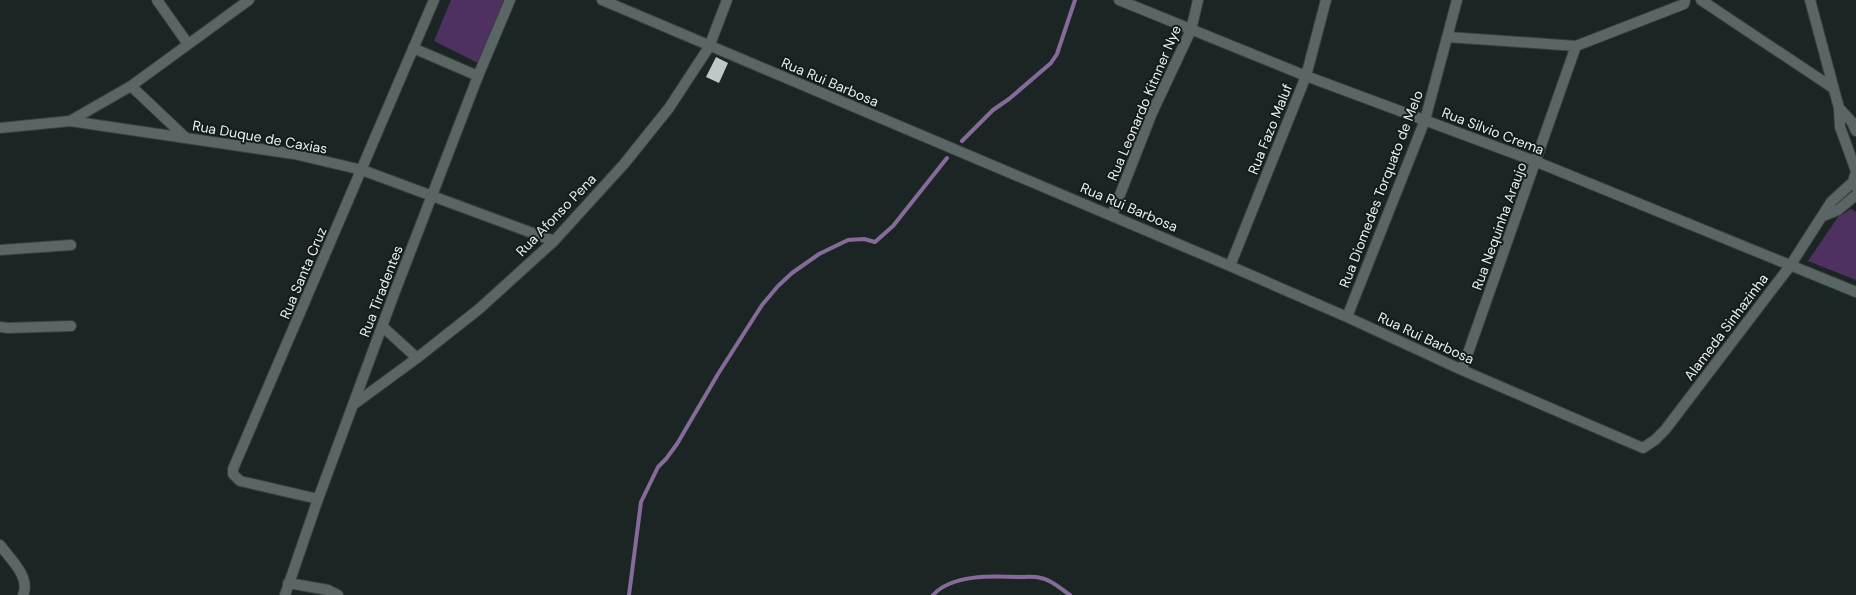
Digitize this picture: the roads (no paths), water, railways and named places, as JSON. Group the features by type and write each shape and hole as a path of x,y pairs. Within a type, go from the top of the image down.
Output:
{"street":[{"path":"157,0 188,44"},
{"path":"0,128 70,121 131,86 249,0"},
{"name":"Rua Santa Cruz","path":"318,499 240,481 233,474 233,470 434,0"},
{"name":"Rua Tiradentes","path":"285,595 318,499 353,405 478,76 510,0"},
{"name":"Rua Rui Barbosa","path":"602,0 709,47 1112,215 1347,317 1462,370 1643,448"},
{"name":"Rua Afonso Pena","path":"353,405 417,358 479,309 554,241 624,164 669,108 709,47 727,0"},
{"name":"Rua Silvio Crema","path":"1119,0 1306,76 1537,162 1856,292"},
{"name":"Rua Leonardo Kitnner Nye","path":"1112,215 1152,113 1191,30 1198,0"},
{"name":"Rua Fazo Maluf","path":"1230,266 1306,76 1326,0"},
{"name":"Rua Diomedes Torquato de Melo","path":"1347,317 1425,120 1457,0"},
{"path":"1448,36 1576,46 1684,4 1685,0"},
{"path":"1701,0 1833,88"},
{"path":"1810,0 1839,108 1840,127 1855,178"},
{"name":"Rua Nequinha Araujo","path":"1462,370 1537,162 1576,46"},
{"path":"413,48 478,76"},
{"path":"131,86 186,138"},
{"path":"1839,108 1852,122 1856,131"},
{"name":"Rua Duque de Caxias","path":"70,121 294,154 362,170 432,198 554,241"},
{"name":"Alameda Sinhazinha","path":"1643,448 1655,440 1665,430 1790,266 1831,202 1855,178"},
{"path":"1823,216 1838,210 1856,195"},
{"path":"0,250 71,245"},
{"path":"0,327 70,326"},
{"path":"383,327 417,358"},
{"path":"0,545 22,575 25,590 23,595"},
{"path":"288,583 328,590 338,595"}],"waterway":[{"path":"962,141 993,110 1009,99 1051,63 1057,54 1075,0"},
{"path":"629,595 641,502 658,467 677,444 718,374 762,305 778,286 792,273 819,254 848,240 864,239 875,242 893,226 947,158"},
{"path":"933,595 941,588 951,583 973,578 997,576 1033,577 1045,579 1070,595"}]}
